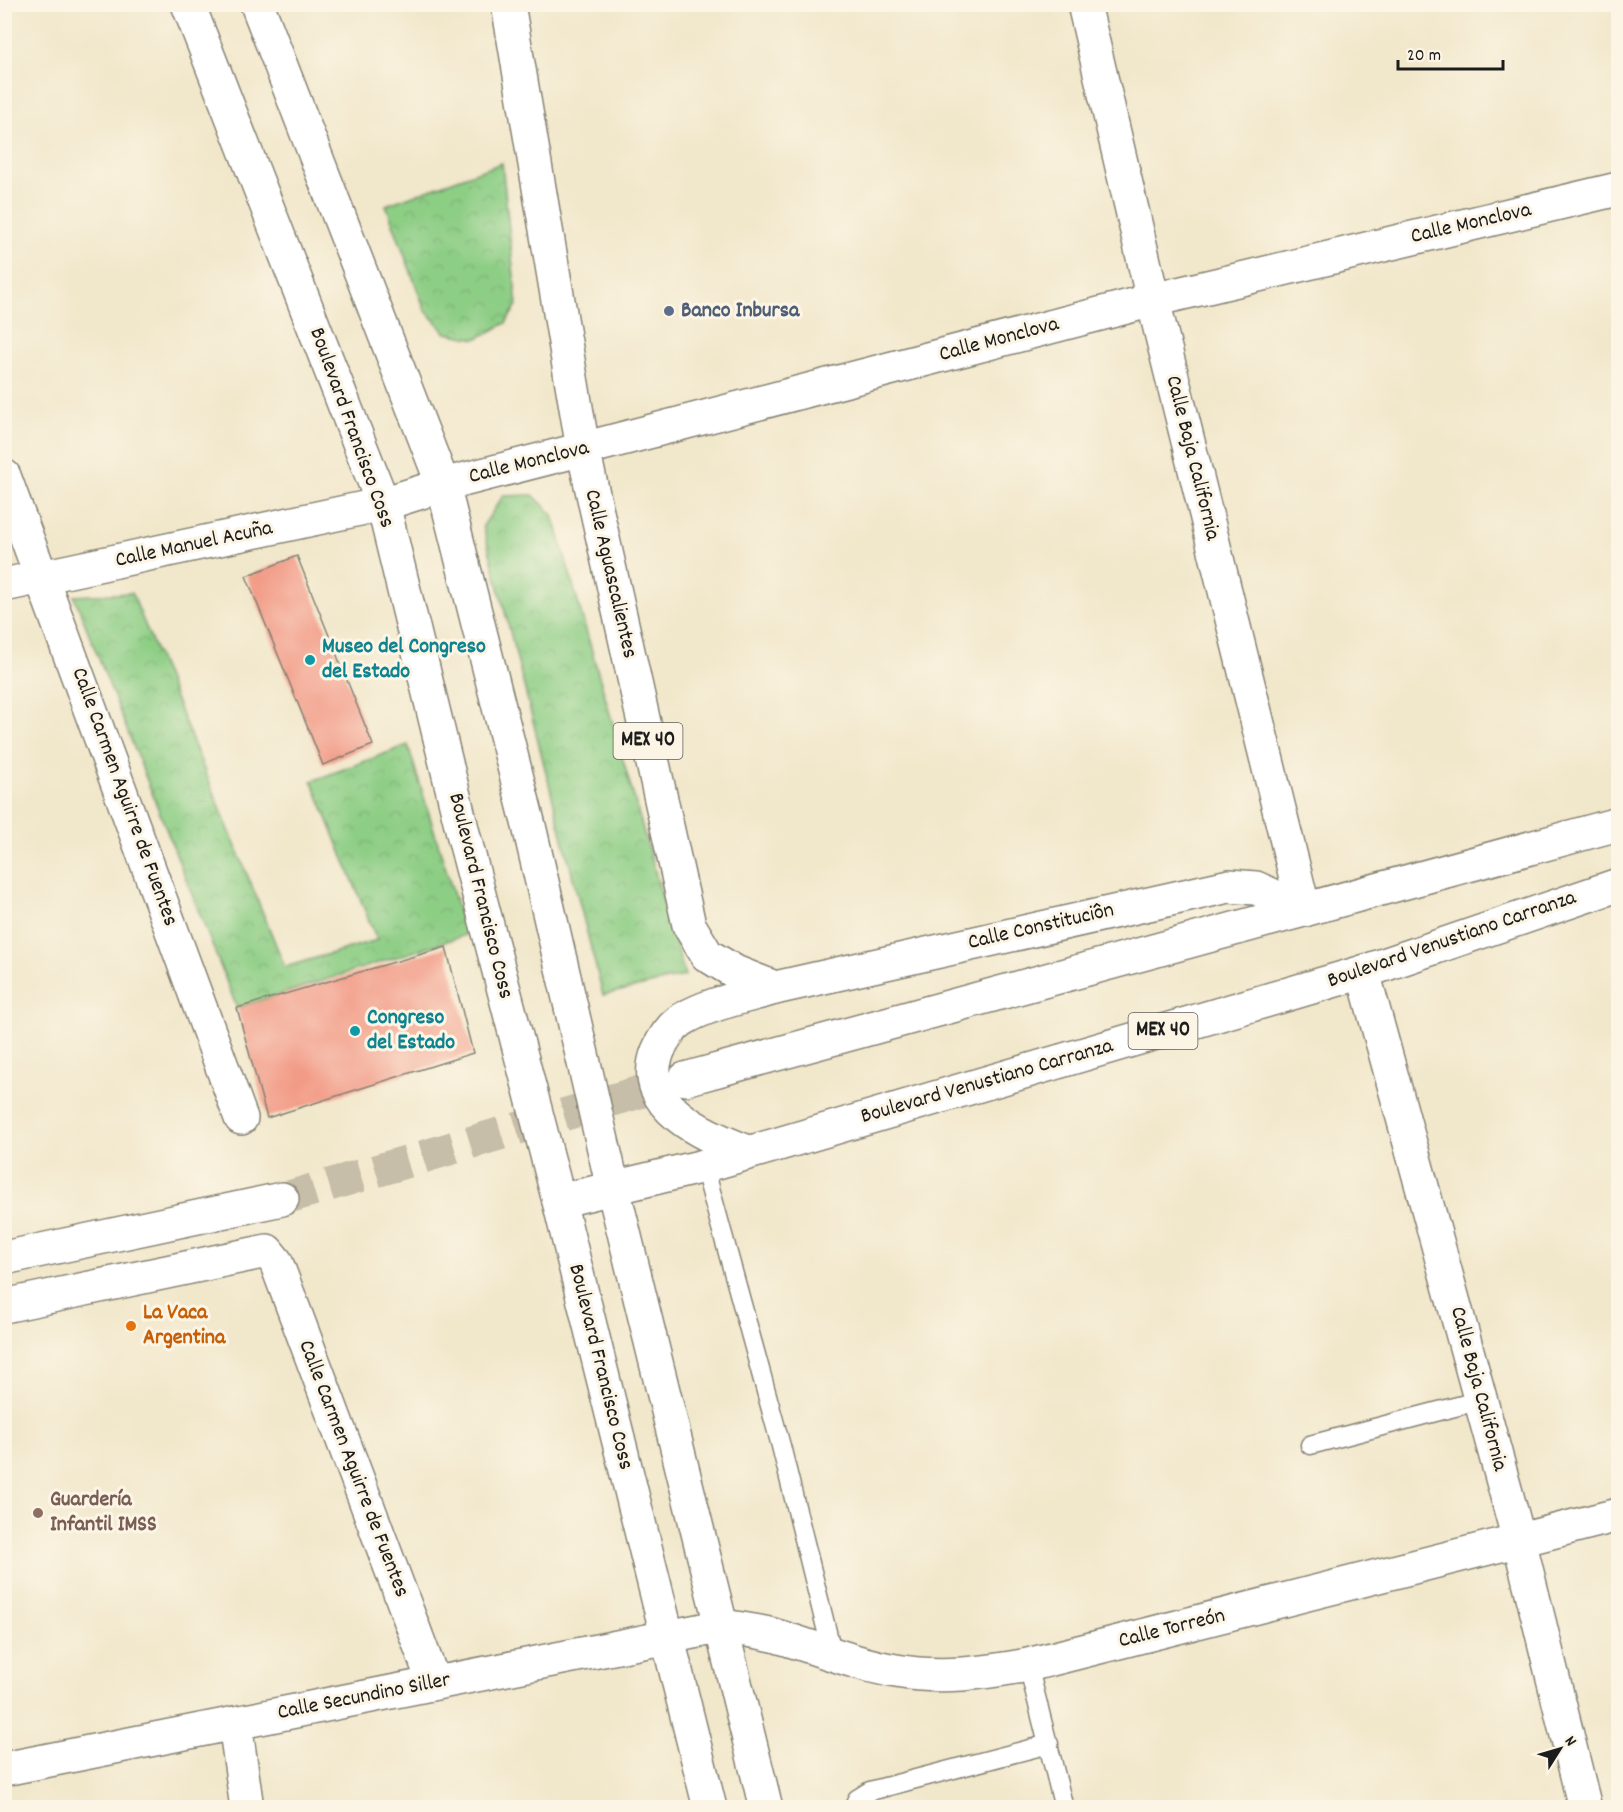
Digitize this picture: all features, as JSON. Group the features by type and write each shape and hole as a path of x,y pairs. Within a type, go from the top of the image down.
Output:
{"main road":[{"name":"Boulevard Francisco Coss","path":"188,4 383,504 464,837 559,1201 710,1808"},
{"path":"257,4 443,485 529,826 613,1188 723,1626 766,1808"},
{"name":"Calle Aguascalientes","path":"508,4 583,449 689,926 707,955 735,972 775,987"},
{"name":"Calle Baja California","path":"1084,4 1153,300 1304,910"},
{"name":"Calle Monclova","path":"383,504 443,485 1153,300 1618,189"},
{"name":"Calle Carmen Aguirre de Fuentes","path":"4,476 44,578 241,1118"},
{"name":"Calle Manuel Acuña","path":"4,585 383,504"},
{"path":"685,1078 1618,824"},
{"name":"Boulevard Venustiano Carranza","path":"559,1201 704,1166 1363,972 1618,885"},
{"name":"Calle Constituciôn","path":"748,1152 710,1137 681,1120 659,1093 653,1063 663,1039 681,1020 701,1010 775,987 1229,886 1256,888 1304,910"},
{"name":"Calle Baja California","path":"1363,972 1519,1540 1585,1808"},
{"path":"4,1258 282,1199"},
{"name":"Calle Carmen Aguirre de Fuentes","path":"4,1306 267,1251 272,1256 434,1683"},
{"name":"Calle Torreón","path":"723,1626 772,1635 833,1656 897,1672 972,1675 1028,1665 1618,1515"},
{"name":"Calle Secundino Siller","path":"4,1769 723,1626"},
{"path":"235,1723 247,1808"}],"lane":[{"path":"704,1166 781,1446 833,1656"},
{"path":"1310,1446 1481,1400"},
{"path":"1028,1665 1065,1808"},
{"path":"853,1808 857,1799 870,1791 1049,1744"}],"green space":[{"path":"502,163 517,305 506,323 476,339 446,333 425,310 386,205"},
{"path":"533,495 553,515 685,976 603,995 483,526 503,496"},
{"path":"132,593 285,967 377,940 312,781 408,745 466,935 237,1008 74,596"}],"building":[{"name":"Museo del Congreso del Estado","path":"297,556 373,745 323,765 246,576"},
{"name":"Congreso del Estado","path":"446,947 473,1053 267,1118 237,1008"}],"tunnel":[{"path":"282,1199 683,1079"}],"place":[{"name":"Banco Inbursa","path":"669,311"},
{"name":"Museo del Congreso del Estado","path":"310,660"},
{"name":"Congreso del Estado","path":"355,1031"},
{"name":"La Vaca Argentina","path":"131,1326"},
{"name":"Guardería Infantil IMSS","path":"38,1513"}]}
